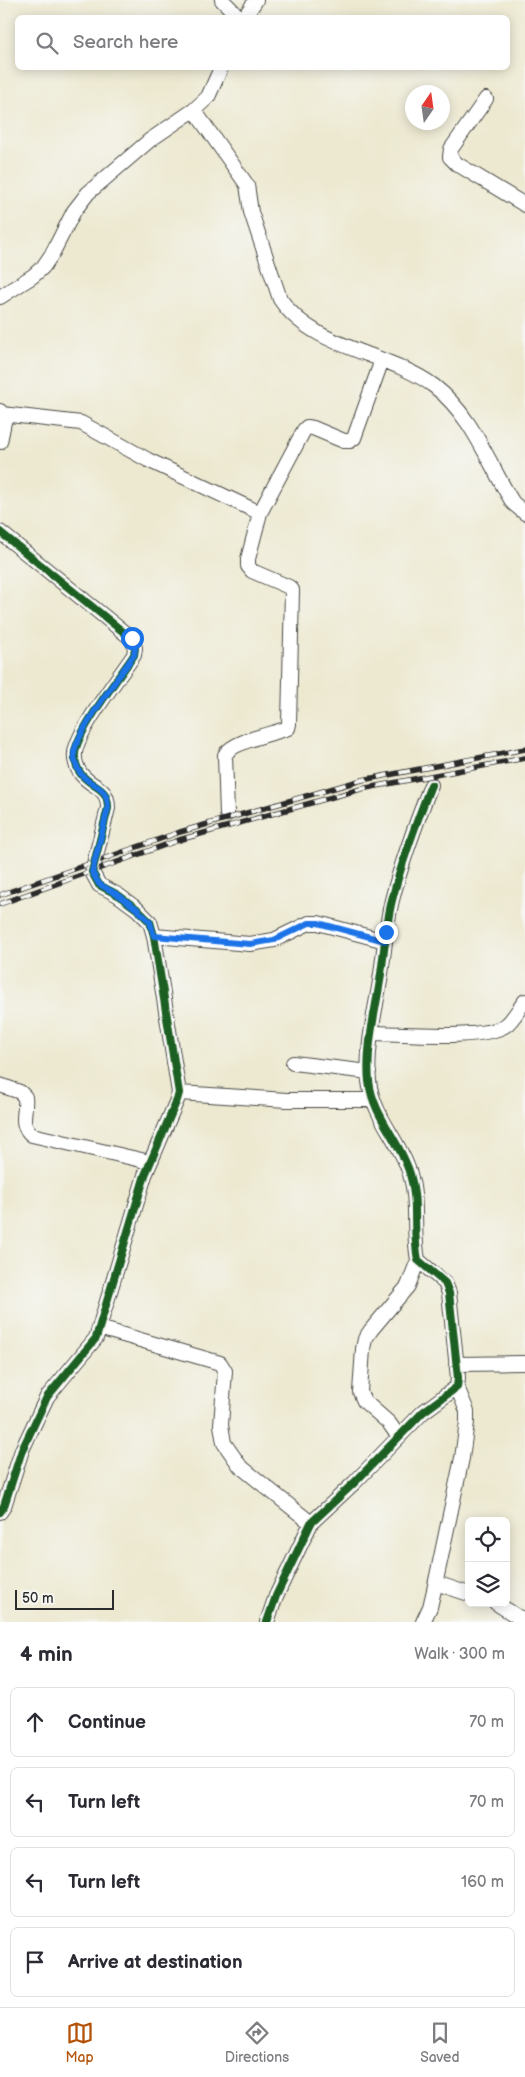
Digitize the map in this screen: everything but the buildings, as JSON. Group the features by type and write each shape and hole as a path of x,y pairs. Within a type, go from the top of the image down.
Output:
{"street":[{"path":"222,0 237,15"},
{"path":"246,15 256,0"},
{"path":"0,297 33,276 43,267 52,254 74,211 88,193 150,140 194,110 208,97 220,70"},
{"path":"486,99 450,149 450,157 457,164 525,205"},
{"path":"194,110 247,185 251,212 280,299 286,309 299,321 331,339 425,380 449,398 465,417 513,503 525,513"},
{"path":"227,814 225,755 227,751 236,745 288,728 289,724 292,590 252,571 248,566 248,559 260,513 304,430 313,428 344,441 350,441 354,438 382,360"},
{"path":"0,442 4,422 1,412 81,423 148,460 260,513"},
{"path":"0,1512 4,1506 22,1450 47,1396 96,1338 150,1162 177,1100 178,1093 154,936 150,922 137,909 99,884 92,872 108,808 108,799 103,791 82,775 76,764 74,753 80,735 134,655 135,648 132,638 1,534"},
{"path":"400,1437 389,1423 364,1401 360,1392 365,1339 408,1286 418,1260 414,1229 416,1204 411,1175 399,1144 383,1122 373,1100 369,1079 372,1033 392,901 409,842 431,785"},
{"path":"154,936 250,944 274,940 309,923 318,923 385,941"},
{"path":"372,1033 464,1034 490,1031 508,1024 525,1001"},
{"path":"293,1064 370,1072"},
{"path":"0,1085 20,1092 25,1097 23,1124 32,1135 150,1162"},
{"path":"178,1093 287,1100 373,1100"},
{"path":"418,1260 446,1283 449,1293 458,1387 464,1402 467,1422 462,1458 436,1583 430,1608 422,1622"},
{"path":"99,1328 220,1363 225,1371 221,1425 224,1443 240,1466 311,1523"},
{"path":"456,1364 525,1363"},
{"path":"267,1622 276,1596 311,1523 355,1482 423,1412 458,1387"},
{"path":"436,1583 465,1593"},
{"path":"502,1607 518,1617 525,1619"}],"railway":[{"path":"0,895 180,832 362,780 525,749"},
{"path":"0,904 179,840 361,789 525,758"}],"cycle path":[{"path":"0,532 132,639 135,648 134,655 83,731 75,753 75,759 81,774 103,792 107,801 108,808 92,872 99,885 118,895 137,909 150,922 154,936 179,1093 145,1175 96,1338 47,1397 22,1450 4,1506 0,1512"},
{"path":"267,1622 276,1596 311,1523 355,1482 423,1412 457,1387 458,1378 449,1293 445,1283 418,1260 415,1238 413,1185 406,1162 376,1106 368,1070 371,1034 392,900 400,871 431,785"}],"route":[{"path":"132,638 135,648 134,655 80,735 74,753 76,764 82,775 103,791 108,799 108,808 92,872 99,884 137,909 150,922 154,936 250,944 274,940 309,923 331,926 385,941 386,932"}]}
